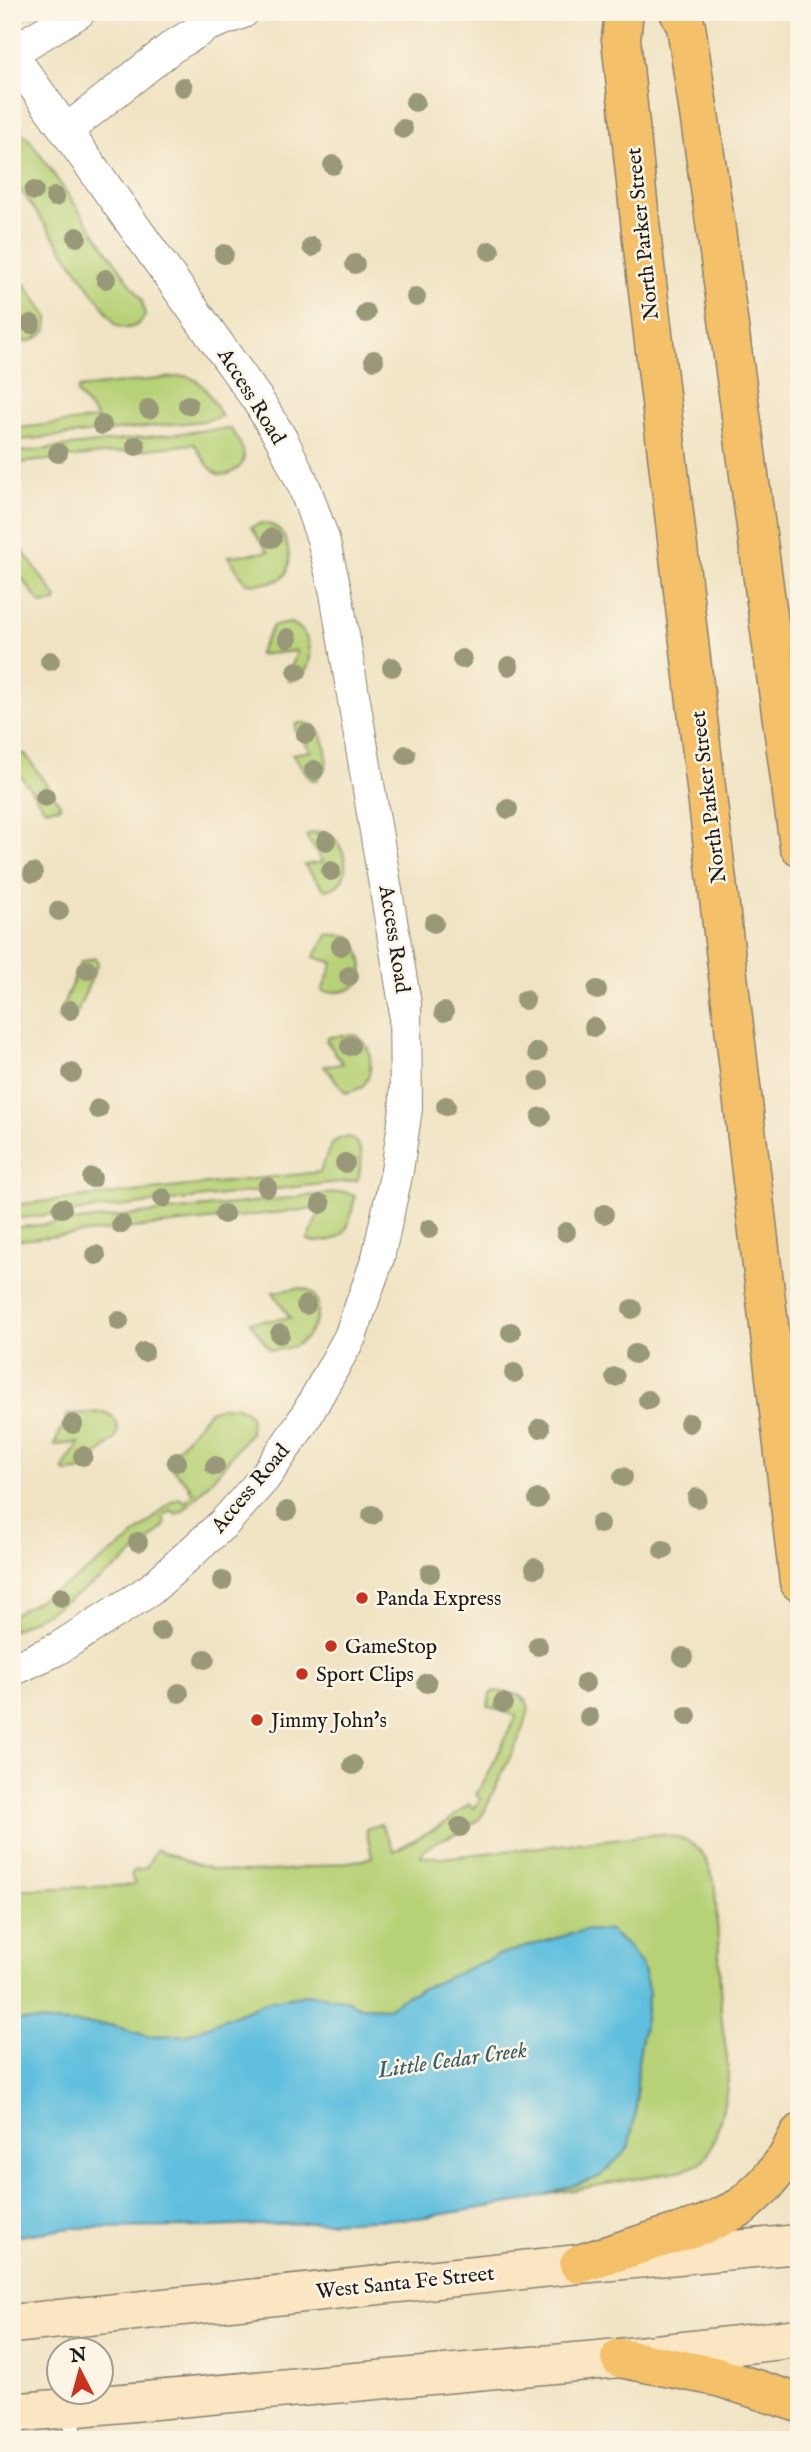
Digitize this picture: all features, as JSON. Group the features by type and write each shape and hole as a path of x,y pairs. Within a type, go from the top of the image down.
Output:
{"highway":[{"name":"North Parker Street","path":"624,12 621,39 642,240 799,1583"},
{"path":"679,12 686,26 715,215 799,845"},
{"path":"579,2264 706,2224 741,2207 773,2175 799,2134"},
{"path":"620,2358 718,2377 799,2403"}],"street":[{"path":"12,53 79,12"},
{"path":"67,130 172,47 208,25 243,12"},
{"name":"Access Road","path":"12,53 257,398 282,440 320,528 336,593 405,1004 406,1108 397,1171 378,1258 350,1337 305,1418 265,1477 225,1522 150,1590 57,1649 12,1670"},
{"name":"West Santa Fe Street","path":"12,2325 579,2264 799,2244"},
{"path":"12,2413 71,2424 799,2338"}],"green space":[{"path":"12,131 16,136 22,133 29,139 142,300 145,316 136,326 125,328 116,325 12,178"},
{"path":"12,284 25,284 48,317 47,330 31,340 21,342 12,339 12,313 16,312 12,308"},
{"path":"184,376 202,386 222,416 204,421 12,441 12,431 18,428 98,419 77,393 79,388"},
{"path":"231,429 244,456 240,467 224,475 211,469 194,444 21,463 13,461 12,453"},
{"path":"262,523 275,527 282,533 289,565 284,576 276,581 246,583 228,556 268,552 251,527"},
{"path":"18,548 57,598 56,602 41,604 12,565 12,549"},
{"path":"291,623 305,635 310,654 305,671 289,681 297,651 258,655 273,626"},
{"path":"303,723 316,728 325,746 326,767 316,780 311,779 292,754 311,751 295,729 296,724"},
{"path":"12,754 26,755 60,807 45,809 12,764"},
{"path":"322,832 331,836 338,844 345,862 341,881 335,887 325,890 304,865 323,862 306,836"},
{"path":"328,934 349,936 360,953 362,976 354,987 348,990 322,991 333,963 314,957"},
{"path":"95,958 98,963 75,1017 61,1022 58,1017 81,962"},
{"path":"354,1035 361,1039 369,1052 369,1075 361,1088 346,1093 324,1066 343,1064 326,1040 329,1037"},
{"path":"349,1137 361,1151 358,1180 12,1219 12,1205 320,1172 333,1144"},
{"path":"344,1192 355,1196 350,1219 344,1232 333,1240 308,1240 321,1208 12,1241 12,1228"},
{"path":"299,1288 315,1296 318,1304 318,1313 311,1331 305,1339 292,1347 270,1350 250,1322 290,1318 273,1292"},
{"path":"235,1406 245,1410 251,1417 250,1433 183,1511 176,1514 171,1510 162,1518 166,1523 157,1534 94,1584 12,1631 12,1615 76,1579 128,1541 172,1501 180,1498 185,1502 193,1492 166,1462 209,1411"},
{"path":"104,1412 112,1416 117,1423 115,1439 80,1471 65,1472 63,1468 79,1443 54,1445 68,1414"},
{"path":"495,1691 519,1695 526,1701 529,1709 524,1728 482,1816 465,1831 440,1840 424,1850 421,1857 450,1857 659,1834 682,1839 698,1849 708,1865 715,1888 721,2011 728,2074 716,2133 708,2155 701,2163 683,2170 546,2195 599,2177 628,2149 636,2111 638,2062 649,1992 585,1930 501,1954 408,1995 387,2008 360,2007 344,1999 186,2035 147,2036 110,2025 12,2020 12,1890 135,1885 131,1875 134,1871 146,1868 156,1849 200,1866 245,1872 278,1871 363,1860 372,1857 366,1829 381,1824 394,1851 447,1822 469,1804 473,1808 481,1799 476,1795 516,1716 488,1706 490,1694"}],"water":[{"name":"Little Cedar Creek","path":"585,1930 610,1931 626,1945 642,1965 649,1992 638,2062 636,2111 628,2149 599,2177 530,2200 419,2218 212,2227 71,2228 12,2237 12,2020 110,2025 147,2036 186,2035 268,2001 306,1994 344,1999 360,2007 387,2008 408,1995 501,1954"}],"place":[{"name":"Panda Express","path":"362,1598"},
{"name":"GameStop","path":"331,1646"},
{"name":"Sport Clips","path":"302,1674"},
{"name":"Jimmy John's","path":"257,1720"}]}
